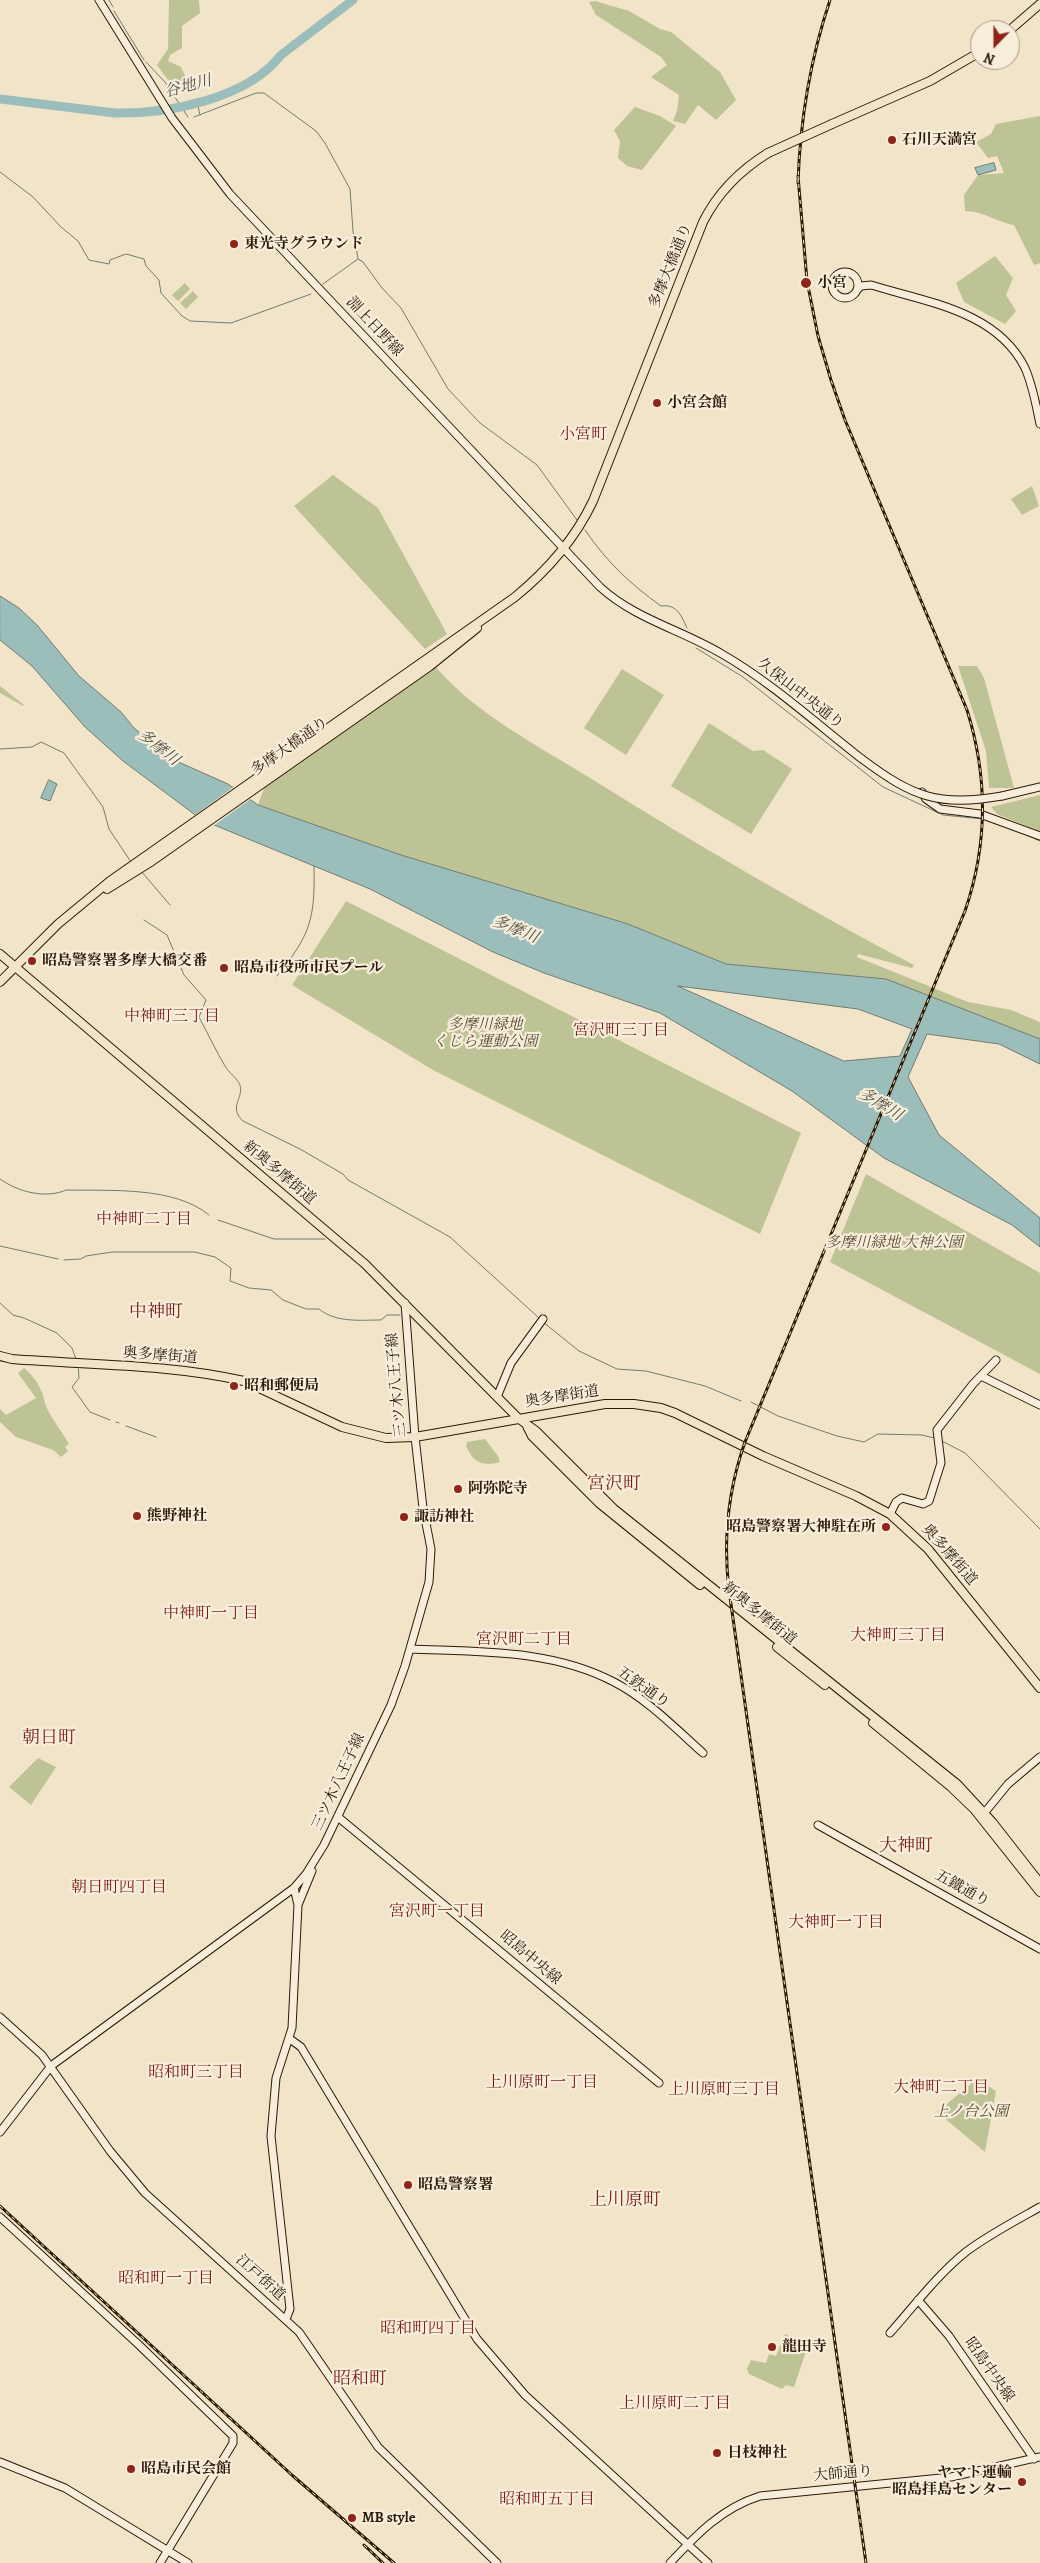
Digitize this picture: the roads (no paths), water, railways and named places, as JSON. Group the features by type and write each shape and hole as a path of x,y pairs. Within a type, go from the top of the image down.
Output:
{"main road":[{"path":"1020,21 1040,4"},
{"name":"多摩大橋通り","path":"0,982 58,924 84,903 430,666 536,578 564,549 578,530 593,501 702,222 716,199 730,182 749,165 768,153 930,81 970,58"},
{"name":"多摩大橋通り","path":"150,858 420,662 506,604"},
{"name":"新奥多摩街道","path":"0,954 366,1264 497,1398 527,1426 532,1436 599,1503 983,1815"},
{"name":"奥多摩街道","path":"0,1356 12,1359 66,1364 182,1371 227,1377 244,1381 342,1427 386,1438 415,1437 610,1403 661,1408 856,1496 890,1514 928,1549 1040,1688"},
{"path":"983,1815 1040,1883"},
{"path":"983,1815 1040,1892"}],"street":[{"name":"淵上日野線","path":"99,0 171,117 230,194 564,549"},
{"path":"871,284 863,285 848,298 840,298 832,284 833,279 844,272 855,274 871,284 963,313 994,330 1009,345 1025,369 1040,424"},
{"path":"855,274 858,281 857,290"},
{"name":"久保山中央通り","path":"564,549 600,587 618,602 709,646 737,662 893,782 929,797 965,801 1040,788"},
{"path":"920,790 926,799 940,809 980,814 1040,836"},
{"name":"三ツ木八王子線","path":"0,2132 51,2066 294,1888 319,1855 338,1817 391,1705 427,1592 431,1561 415,1437 405,1304"},
{"path":"497,1398 511,1363 542,1320"},
{"path":"890,1514 896,1502 902,1498 923,1504 929,1501 941,1463 938,1428 996,1360"},
{"path":"981,1376 1040,1405"},
{"name":"五鉄通り","path":"410,1649 526,1654 581,1667 614,1682 637,1697 703,1753"},
{"path":"983,1815 1008,1784 1040,1757"},
{"name":"昭島中央線","path":"338,1817 658,2083"},
{"name":"五鐵通り","path":"818,1825 1040,1949"},
{"path":"298,1904 319,1855"},
{"path":"286,2319 290,2309 271,2136 276,2078 290,2040 298,1904 294,1888"},
{"name":"江戸街道","path":"0,2017 33,2044 51,2066 128,2174 145,2194 286,2319 307,2342 350,2409 378,2447 497,2563"},
{"path":"290,2040 301,2047 477,2339 495,2362 525,2395 708,2563"},
{"path":"890,2333 918,2300 966,2252 1005,2226 1040,2207"},
{"path":"0,2217 139,2345 181,2388 233,2436 233,2443 160,2563"},
{"name":"昭島中央線","path":"918,2300 950,2336 1037,2458"},
{"name":"大師通り","path":"670,2563 688,2544 729,2508 760,2496 942,2478 1037,2458"},
{"path":"0,2462 66,2488 188,2563"}],"water":[{"path":"994,163 996,170 978,175 975,168"},
{"name":"多摩川","path":"0,596 19,608 37,625 79,676 121,712 134,728 174,760 228,784 258,805 401,855 628,924 726,964 886,979 1040,1039 1040,1064 999,1044 927,1034 908,1077 939,1135 1040,1218 1040,1247 1012,1225 884,1158 792,1091 660,1013 544,973 493,952 370,889 202,820 123,761 85,727 32,666 0,640","holes":["678,986 858,1009 912,1029 900,1056 844,1061"]},
{"path":"49,780 57,784 50,801 41,798"}],"waterway":[{"path":"109,0 113,7"},
{"name":"谷地川","path":"0,99 115,113 159,111 205,101 228,93 248,83 266,70 281,55 353,0"},
{"path":"114,11 144,60"},
{"path":"146,62 165,82 188,117"},
{"path":"194,117 256,93 264,93 316,131 325,143 350,189 353,231 358,258"},
{"path":"197,102 200,115"},
{"path":"0,172 33,197 61,227 78,241 89,260 109,264 110,260 126,254 144,259 146,266 159,280 161,293 182,316 190,321 231,323 311,294"},
{"path":"358,259 363,262 382,288 401,308 448,389 480,423 537,465 577,520"},
{"path":"323,284 358,259"},
{"path":"585,530 619,571 639,589 661,606 671,607 678,611 687,628"},
{"path":"696,648 743,677 883,787 943,815 983,819"},
{"path":"0,749 32,747 41,742 64,753 103,807 109,829 131,862"},
{"path":"1025,834 1040,841"},
{"path":"277,976 297,949 309,925 312,913 314,866"},
{"path":"141,871 170,905"},
{"path":"144,920 167,935 184,975 206,1000 199,1017 225,1066 240,1085 241,1090 237,1111 243,1121 300,1149 343,1174 348,1180 450,1237 539,1318"},
{"path":"0,1179 24,1191 41,1194 58,1193 66,1190 141,1192 160,1195 178,1199 195,1206 209,1215"},
{"path":"218,1220 274,1239 325,1239"},
{"path":"0,1246 58,1259"},
{"path":"64,1260 81,1259 86,1256 112,1252 195,1252 215,1257 231,1268 230,1281 249,1288 271,1290 283,1300 306,1309 319,1309 333,1317 349,1320 381,1320 387,1315 400,1315"},
{"path":"0,1303 13,1315 57,1333 72,1348 76,1359"},
{"path":"543,1322 579,1351 617,1369 646,1371 705,1386 741,1401"},
{"path":"78,1365 79,1378 72,1387 90,1412 110,1420"},
{"path":"751,1402 778,1416 837,1436 864,1442 878,1434 922,1435 934,1438"},
{"path":"126,1426 156,1437"},
{"path":"940,1440 965,1453 1040,1529"}],"railway":[{"path":"798,183 807,91 817,45 830,0"},
{"path":"798,176 807,281 818,336 831,380 845,420 967,710 974,735 982,785 981,836 978,861 965,911 745,1442 734,1478 728,1515 727,1571 729,1590 866,2563"},
{"path":"0,2206 293,2476 394,2563"},
{"path":"364,2545 383,2563"}],"place":[{"name":"石川天満宮","path":"892,140"},
{"name":"東光寺グラウンド","path":"234,244"},
{"name":"小宮","path":"806,283"},
{"name":"小宮会館","path":"657,403"},
{"name":"昭島警察署多摩大橋交番","path":"32,961"},
{"name":"昭島市役所市民プール","path":"224,968"},
{"name":"昭和郵便局","path":"234,1386"},
{"name":"阿弥陀寺","path":"458,1489"},
{"name":"熊野神社","path":"137,1516"},
{"name":"諏訪神社","path":"404,1517"},
{"name":"昭島警察署大神駐在所","path":"886,1527"},
{"name":"昭島警察署","path":"408,2185"},
{"name":"龍田寺","path":"772,2347"},
{"name":"日枝神社","path":"717,2453"},
{"name":"昭島市民会館","path":"131,2469"},
{"name":"ヤマト運輸 昭島拝島センター","path":"1022,2482"},
{"name":"MB style","path":"352,2518"}],"district":[{"name":"小宮町","path":"583,435"},
{"name":"中神町三丁目","path":"172,1017"},
{"name":"宮沢町三丁目","path":"621,1031"},
{"name":"中神町二丁目","path":"144,1220"},
{"name":"中神町","path":"156,1313"},
{"name":"宮沢町","path":"614,1485"},
{"name":"中神町一丁目","path":"211,1614"},
{"name":"大神町三丁目","path":"898,1636"},
{"name":"宮沢町二丁目","path":"524,1640"},
{"name":"朝日町","path":"49,1739"},
{"name":"大神町","path":"906,1847"},
{"name":"朝日町四丁目","path":"119,1888"},
{"name":"宮沢町一丁目","path":"437,1912"},
{"name":"大神町一丁目","path":"836,1923"},
{"name":"昭和町三丁目","path":"196,2073"},
{"name":"上川原町一丁目","path":"542,2083"},
{"name":"大神町二丁目","path":"941,2088"},
{"name":"上川原町三丁目","path":"724,2090"},
{"name":"上川原町","path":"625,2201"},
{"name":"昭和町一丁目","path":"166,2279"},
{"name":"昭和町四丁目","path":"428,2329"},
{"name":"昭和町","path":"360,2380"},
{"name":"上川原町二丁目","path":"675,2404"},
{"name":"昭和町五丁目","path":"547,2500"}],"park label":[{"name":"多摩川緑地 くじら運動公園","path":"485,1034"},
{"name":"多摩川緑地 大神公園","path":"894,1243"},
{"name":"上ノ台公園","path":"971,2112"}]}
